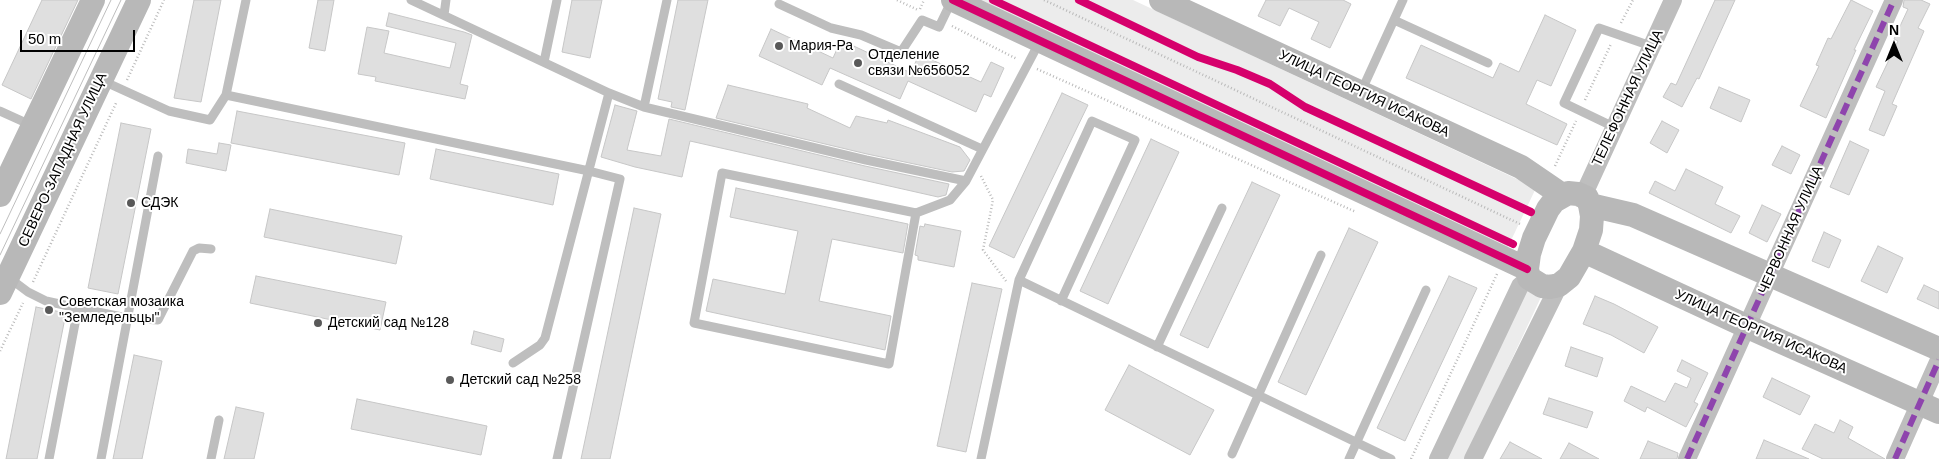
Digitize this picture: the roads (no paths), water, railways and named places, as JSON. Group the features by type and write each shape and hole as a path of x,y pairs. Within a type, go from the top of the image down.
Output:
{"street":[{"path":"0,195 93,0"},
{"name":"СЕВЕРО-ЗАПАДНАЯ УЛИЦА","path":"4,285 138,0"},
{"path":"952,0 1040,40 1525,278 1542,286 1550,288 1559,285 1569,277 1584,251 1591,230 1592,216 1578,199 1554,201 1539,225 1529,254 1525,278 1438,459"},
{"name":"УЛИЦА ГЕОРГИЯ ИСАКОВА","path":"1161,0 1521,167 1578,199 1633,215 1939,349"},
{"name":"ТЕЛЕФОННАЯ УЛИЦА","path":"1578,199 1673,0"},
{"name":"ЧЕРВОННАЯ УЛИЦА","path":"1687,459 1894,0"},
{"name":"УЛИЦА ГЕОРГИЯ ИСАКОВА","path":"1584,251 1930,408"},
{"path":"1473,459 1559,285"},
{"path":"1895,459 1930,408 1939,360"}],"lane":[{"path":"101,80 170,111 210,120 226,95 246,0"},
{"path":"411,0 609,93 644,107 866,160 966,181"},
{"path":"444,15 446,0"},
{"path":"544,62 557,0"},
{"path":"644,107 667,0"},
{"path":"779,4 831,28 861,35 901,52 922,20 939,27 952,0"},
{"path":"1361,92 1403,0"},
{"path":"1394,20 1488,63"},
{"path":"1614,126 1564,103 1599,28 1651,46"},
{"path":"916,213 889,364 694,323 722,173 916,213 950,200 966,181 1040,40"},
{"path":"840,84 982,149"},
{"path":"513,363 540,345 545,338 609,93"},
{"path":"226,95 620,179 557,459"},
{"path":"0,111 33,126"},
{"path":"981,459 1019,280 1092,121 1135,140 1061,300"},
{"path":"101,459 158,156"},
{"path":"1157,347 1222,208"},
{"path":"4,285 28,292 46,301 127,318 158,320 193,252 199,248 212,249"},
{"path":"1232,454 1321,254"},
{"path":"1019,280 1392,459"},
{"path":"1348,459 1426,290"},
{"path":"49,459 78,308"},
{"path":"211,459 219,420"}],"tram line":[{"path":"0,234 111,0"},
{"path":"0,255 121,0"}],"place":[{"name":"Мария-Ра","path":"779,46"},
{"name":"Отделение связи №656052","path":"858,63"},
{"name":"СДЭК","path":"131,203"},
{"name":"Советская мозаика \"Земледельцы\"","path":"49,310"},
{"name":"Детский сад №128","path":"318,323"},
{"name":"Детский сад №258","path":"450,380"}]}
